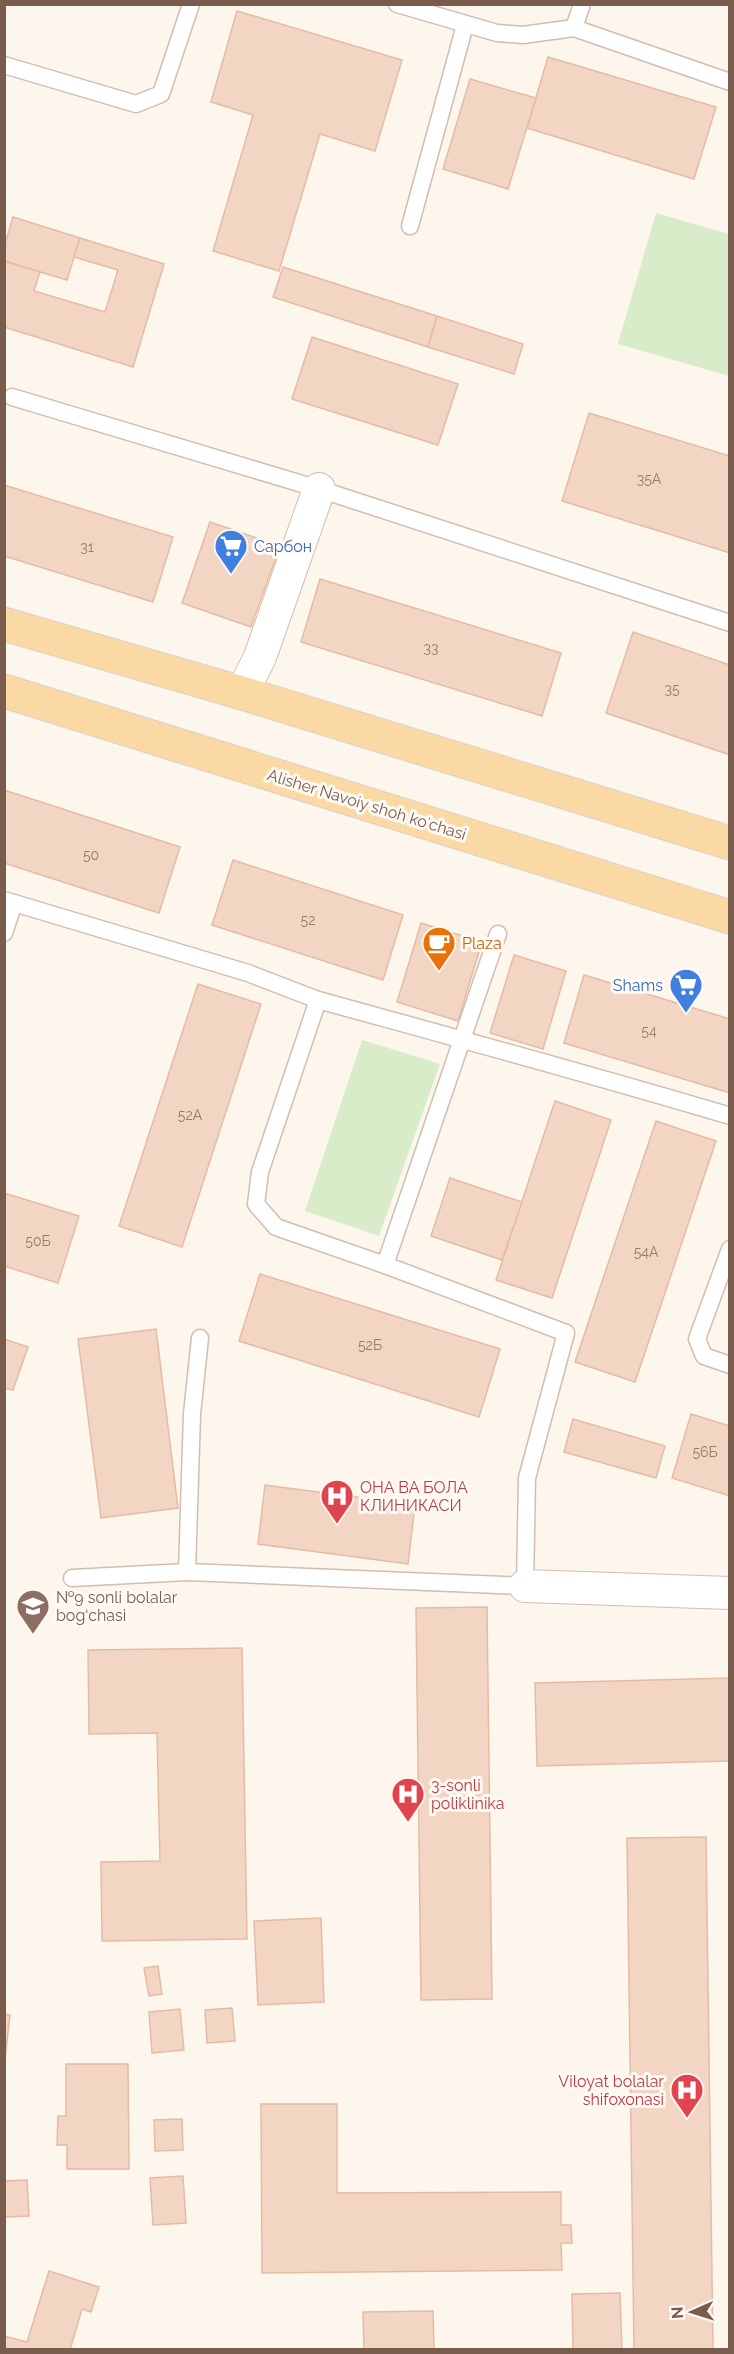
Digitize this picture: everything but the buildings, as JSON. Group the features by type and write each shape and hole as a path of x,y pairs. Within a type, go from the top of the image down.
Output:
{"main road":[{"path":"4,624 242,693 729,843"},
{"name":"Alisher Navoiy shoh koʻchasi","path":"4,690 729,917"}],"street":[{"path":"242,693 260,657 319,489"},
{"path":"525,1586 729,1593"}],"lane":[{"path":"4,65 136,104 162,94 190,4"},
{"path":"397,4 497,33 523,35 574,28 729,82"},
{"path":"574,28 582,4"},
{"path":"410,226 465,25"},
{"path":"12,397 319,489 729,623"},
{"path":"4,933 9,902 248,973 318,1000 729,1116"},
{"path":"385,1265 498,934"},
{"path":"72,1578 187,1572 525,1586 527,1478 566,1333 276,1227 256,1203 260,1172 318,1000"},
{"path":"729,1249 697,1339 704,1356 729,1365"},
{"path":"187,1572 192,1414 200,1338"}],"green space":[{"path":"656,213 729,234 729,376 618,344"},
{"path":"362,1040 440,1064 379,1236 305,1211"}],"place":[{"name":"Сарбон","path":"231,575"},
{"name":"Plaza","path":"439,972"},
{"name":"Shams","path":"686,1014"},
{"name":"ОНА ВА БОЛА КЛИНИКАСИ","path":"337,1525"},
{"name":"№9 sonli bolalar bog‘chasi","path":"33,1635"},
{"name":"3-sonli poliklinika","path":"408,1823"},
{"name":"Viloyat bolalar shifoxonasi","path":"687,2119"}]}
